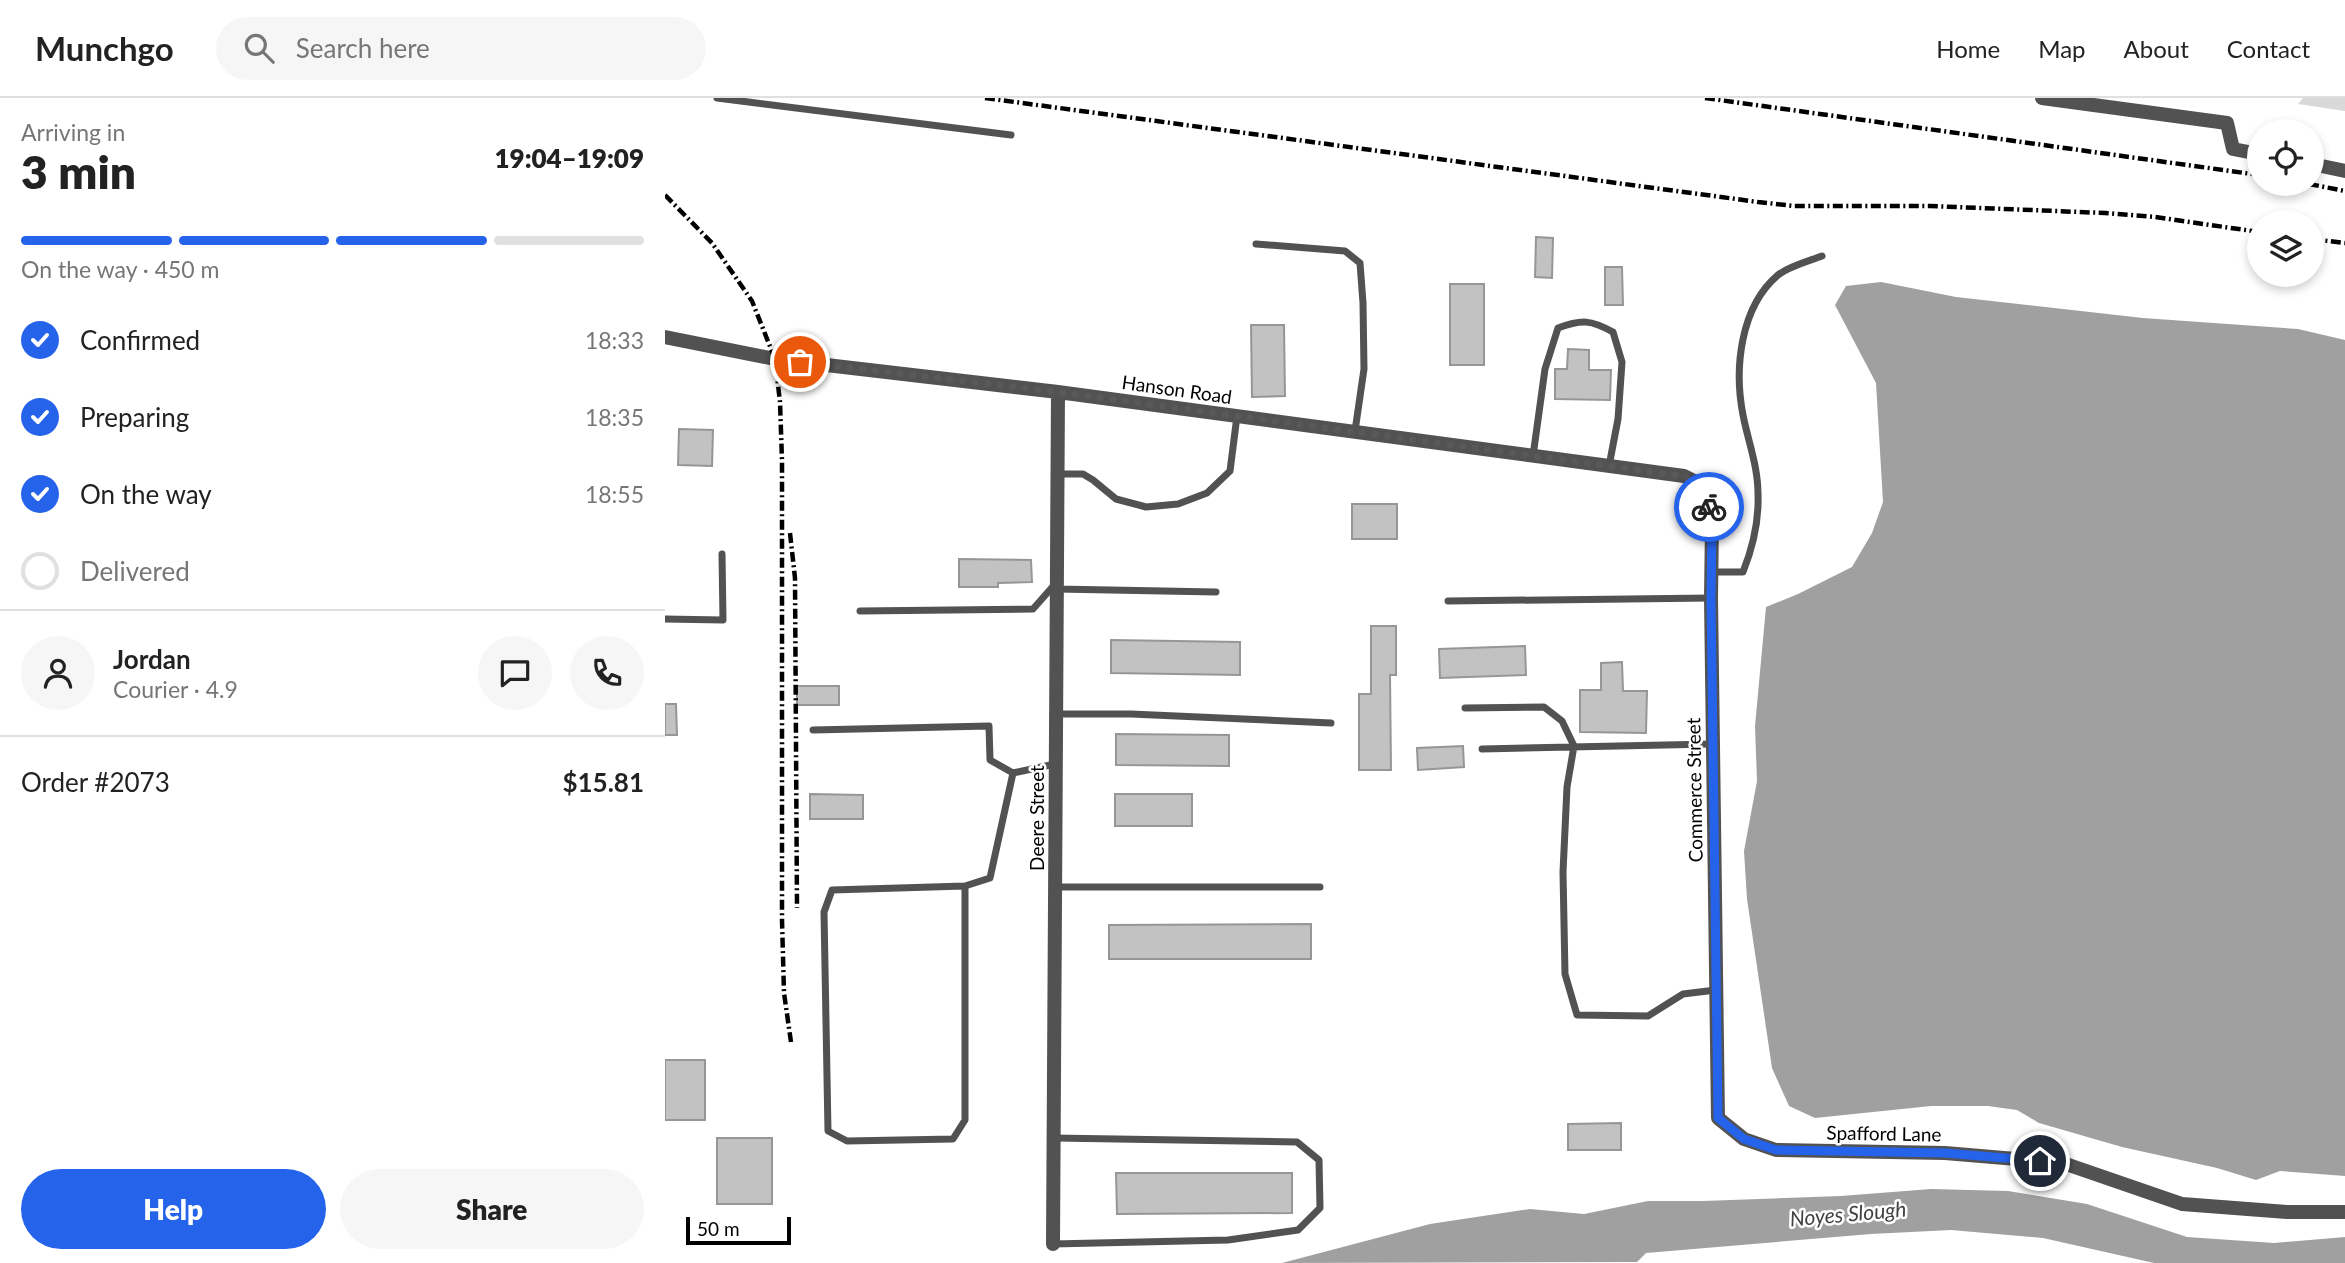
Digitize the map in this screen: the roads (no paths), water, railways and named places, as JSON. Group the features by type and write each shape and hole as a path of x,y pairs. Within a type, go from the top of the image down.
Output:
{"street":[{"path":"2042,98 2227,123 2233,149 2247,152"},
{"path":"2324,167 2345,171"},
{"name":"Hanson Road","path":"665,337 775,359 1058,392 1683,476"},
{"name":"Deere Street","path":"1053,1244 1058,392"},
{"name":"Commerce Street","path":"1683,476 1704,486 1712,523 1718,1118"},
{"name":"Spafford Lane","path":"1718,1118 1744,1139 1776,1150 1945,1153 2063,1163 2182,1203 2287,1212 2345,1212"}],"lane":[{"path":"717,98 1011,135"},
{"path":"1256,244 1345,251 1360,263 1364,369 1354,432"},
{"path":"1711,572 1743,572 1754,545 1758,494 1753,453 1743,415 1739,376 1745,330 1757,300 1779,274 1822,256"},
{"path":"1532,456 1545,369 1558,328 1574,322 1595,322 1613,332 1622,362 1618,419 1609,466"},
{"path":"1057,474 1083,474 1116,499 1146,507 1178,504 1207,494 1230,471 1237,416"},
{"path":"665,619 723,620 722,554"},
{"path":"860,611 1033,609 1057,586 1216,592"},
{"path":"1448,601 1711,598"},
{"path":"1465,708 1544,707 1562,721 1574,746 1567,788 1563,872 1565,974 1577,1015 1648,1016 1683,994 1716,990"},
{"path":"1056,714 1131,714 1331,723"},
{"path":"813,730 989,726 990,760 1013,773 1056,764"},
{"path":"1482,749 1713,744"},
{"path":"965,886 965,1120 953,1139 847,1141 828,1131 824,912 832,890 965,886 990,878 1013,773"},
{"path":"1055,887 1320,887"},
{"path":"1053,1244 1229,1240 1298,1230 1320,1208 1319,1160 1297,1142 1054,1138"}],"water":[{"path":"1881,282 1956,297 2143,318 2298,329 2345,340 2345,1176 2280,1171 2256,1180 2217,1168 2122,1147 2039,1123 2017,1110 1988,1106 1931,1106 1815,1118 1789,1106 1772,1068 1747,899 1744,851 1757,781 1755,726 1766,607 1852,567 1872,533 1883,502 1876,383 1835,305 1846,286"},
{"name":"Noyes Slough","path":"1931,1189 2008,1191 2087,1204 2187,1237 2274,1243 2345,1237 2345,1263 2154,1263 2043,1238 1951,1230 1646,1253 1637,1262 1282,1263 1430,1224 1530,1209 1584,1214 1648,1201 1841,1196"}],"railway":[{"path":"985,98 1794,206 1930,206 2105,213 2247,230"},
{"path":"1705,98 2247,173"},
{"path":"2324,187 2345,191"},
{"path":"665,195 712,243 752,301 775,359 782,461 782,920 784,993 791,1042"},
{"path":"2324,240 2345,243"},
{"path":"790,533 795,578 797,908"}]}
